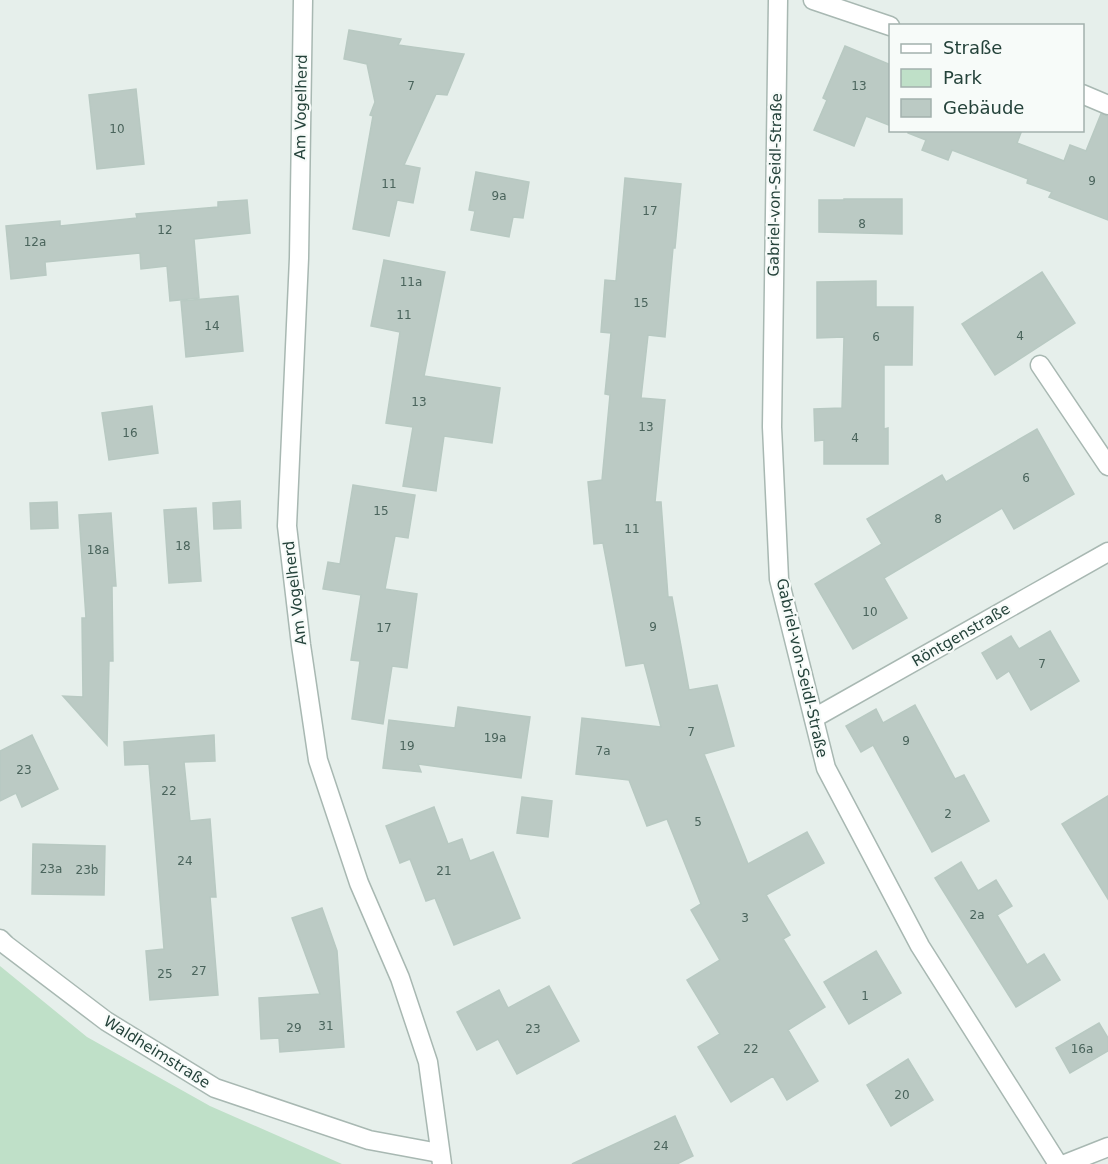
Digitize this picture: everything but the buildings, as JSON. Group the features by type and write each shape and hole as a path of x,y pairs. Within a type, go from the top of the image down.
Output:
{"street":[{"name":"Am Vogelherd","path":"303,0 299,258 287,526 301,645 318,760 359,883 400,978 428,1062 440,1158"},
{"name":"Gabriel-von-Seidl-Straße","path":"778,0 772,427 779,579 826,768 920,946 1058,1164"},
{"path":"813,0 889,25"},
{"path":"1084,93 1108,105"},
{"path":"1040,365 1108,466"},
{"name":"Röntgenstraße","path":"814,718 1108,552"},
{"name":"Waldheimstraße","path":"0,939 106,1021 215,1088 369,1140 440,1158"},
{"path":"1065,1164 1108,1147"}],"green space":[{"path":"0,966 87,1037 210,1106 342,1164 0,1164"}]}
